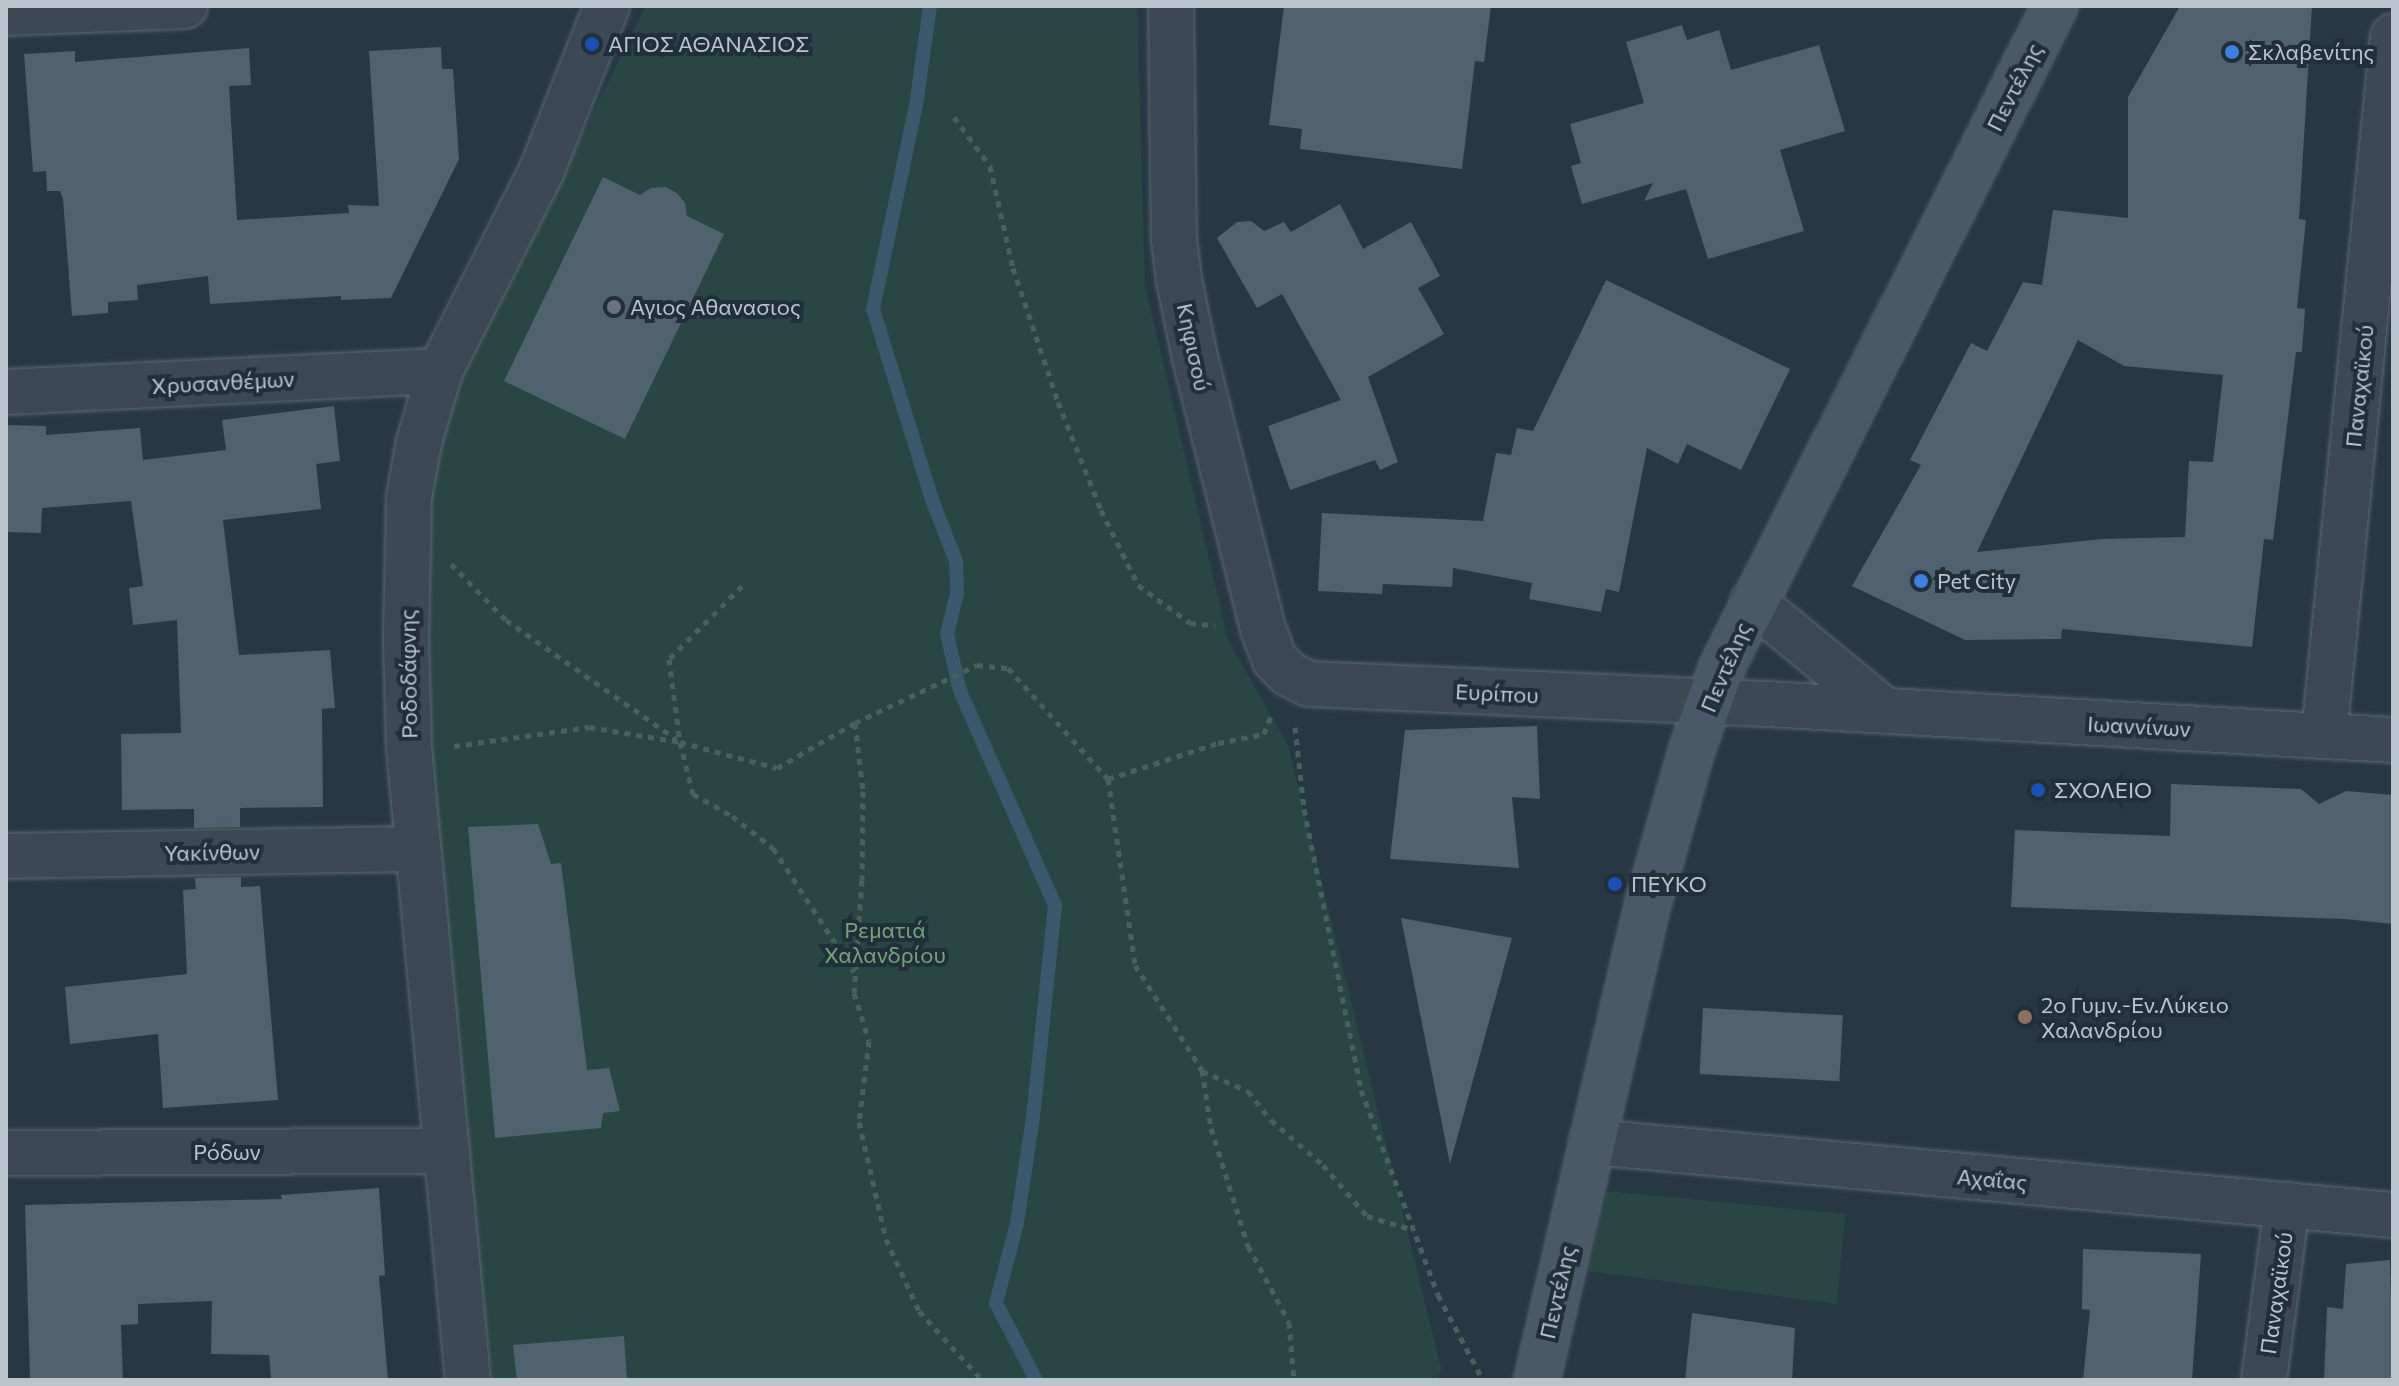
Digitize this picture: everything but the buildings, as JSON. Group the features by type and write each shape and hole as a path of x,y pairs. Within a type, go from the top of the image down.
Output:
{"main road":[{"name":"Πεντέλης","path":"1537,1380 1649,900 1708,704 1753,602 2055,6"}],"street":[{"path":"8,11 185,6"},
{"name":"Ροδοδάφνης","path":"468,1380 417,849 409,732 409,497 419,442 440,371 542,170 607,6"},
{"name":"Κηφισού","path":"1171,6 1174,239 1179,280 1195,358 1263,629 1275,660 1289,674"},
{"name":"Παναχαϊκού","path":"2324,736 2393,36"},
{"name":"Χρυσανθέμων","path":"6,392 440,371"},
{"path":"1753,602 1885,711"},
{"name":"Ευρίπου","path":"1289,674 1309,684 1708,704"},
{"name":"Ιωαννίνων","path":"1708,704 2393,740"},
{"name":"Υακίνθων","path":"6,856 417,849"},
{"name":"Αχαΐας","path":"1592,1142 2393,1215"},
{"name":"Ρόδων","path":"6,1153 447,1151"},
{"name":"Παναχαϊκού","path":"2264,1380 2287,1205"}],"path":[{"path":"954,117 990,166 1013,268 1058,402 1101,510 1138,585 1190,623 1263,629"},
{"path":"408,541 459,569 506,620 680,742"},
{"path":"742,586 669,659 680,742 693,794 732,816 773,848 855,972"},
{"path":"439,748 589,727 680,742 777,768 855,723 977,665 1008,668 1108,779 1135,965 1202,1070 1211,1128 1248,1246 1289,1322 1294,1380"},
{"path":"1289,674 1304,809 1361,1090 1438,1295 1483,1380"},
{"path":"855,723 863,791 862,880 854,993 869,1041 859,1122 886,1239 919,1311 982,1380"},
{"path":"1108,779 1218,743 1264,734"},
{"path":"1202,1070 1248,1091 1271,1120 1323,1165 1367,1216 1414,1230"}],"green space":[{"name":"Ρεματιά Χαλανδρίου","path":"646,6 1137,6 1145,285 1228,640 1288,745 1441,1368 1438,1380 493,1380 467,1170 432,824 418,536 453,392"},
{"path":"1607,1191 1845,1214 1837,1304 1588,1271"}],"waterway":[{"path":"930,6 916,105 873,309 932,500 956,561 957,593 947,634 960,691 1055,905 1033,1117 1017,1223 996,1303 1036,1380"}],"place":[{"name":"ΑΓΙΟΣ ΑΘΑΝΑΣΙΟΣ","path":"592,44"},
{"name":"Σκλαβενίτης","path":"2232,52"},
{"name":"Αγιος Αθανασιος","path":"614,307"},
{"name":"Pet City","path":"1921,581"},
{"name":"ΣΧΟΛΕΙΟ","path":"2038,790"},
{"name":"ΠΕΥΚΟ","path":"1615,884"},
{"name":"2ο Γυμν.-Εν.Λύκειο Χαλανδρίου","path":"2025,1017"}]}
